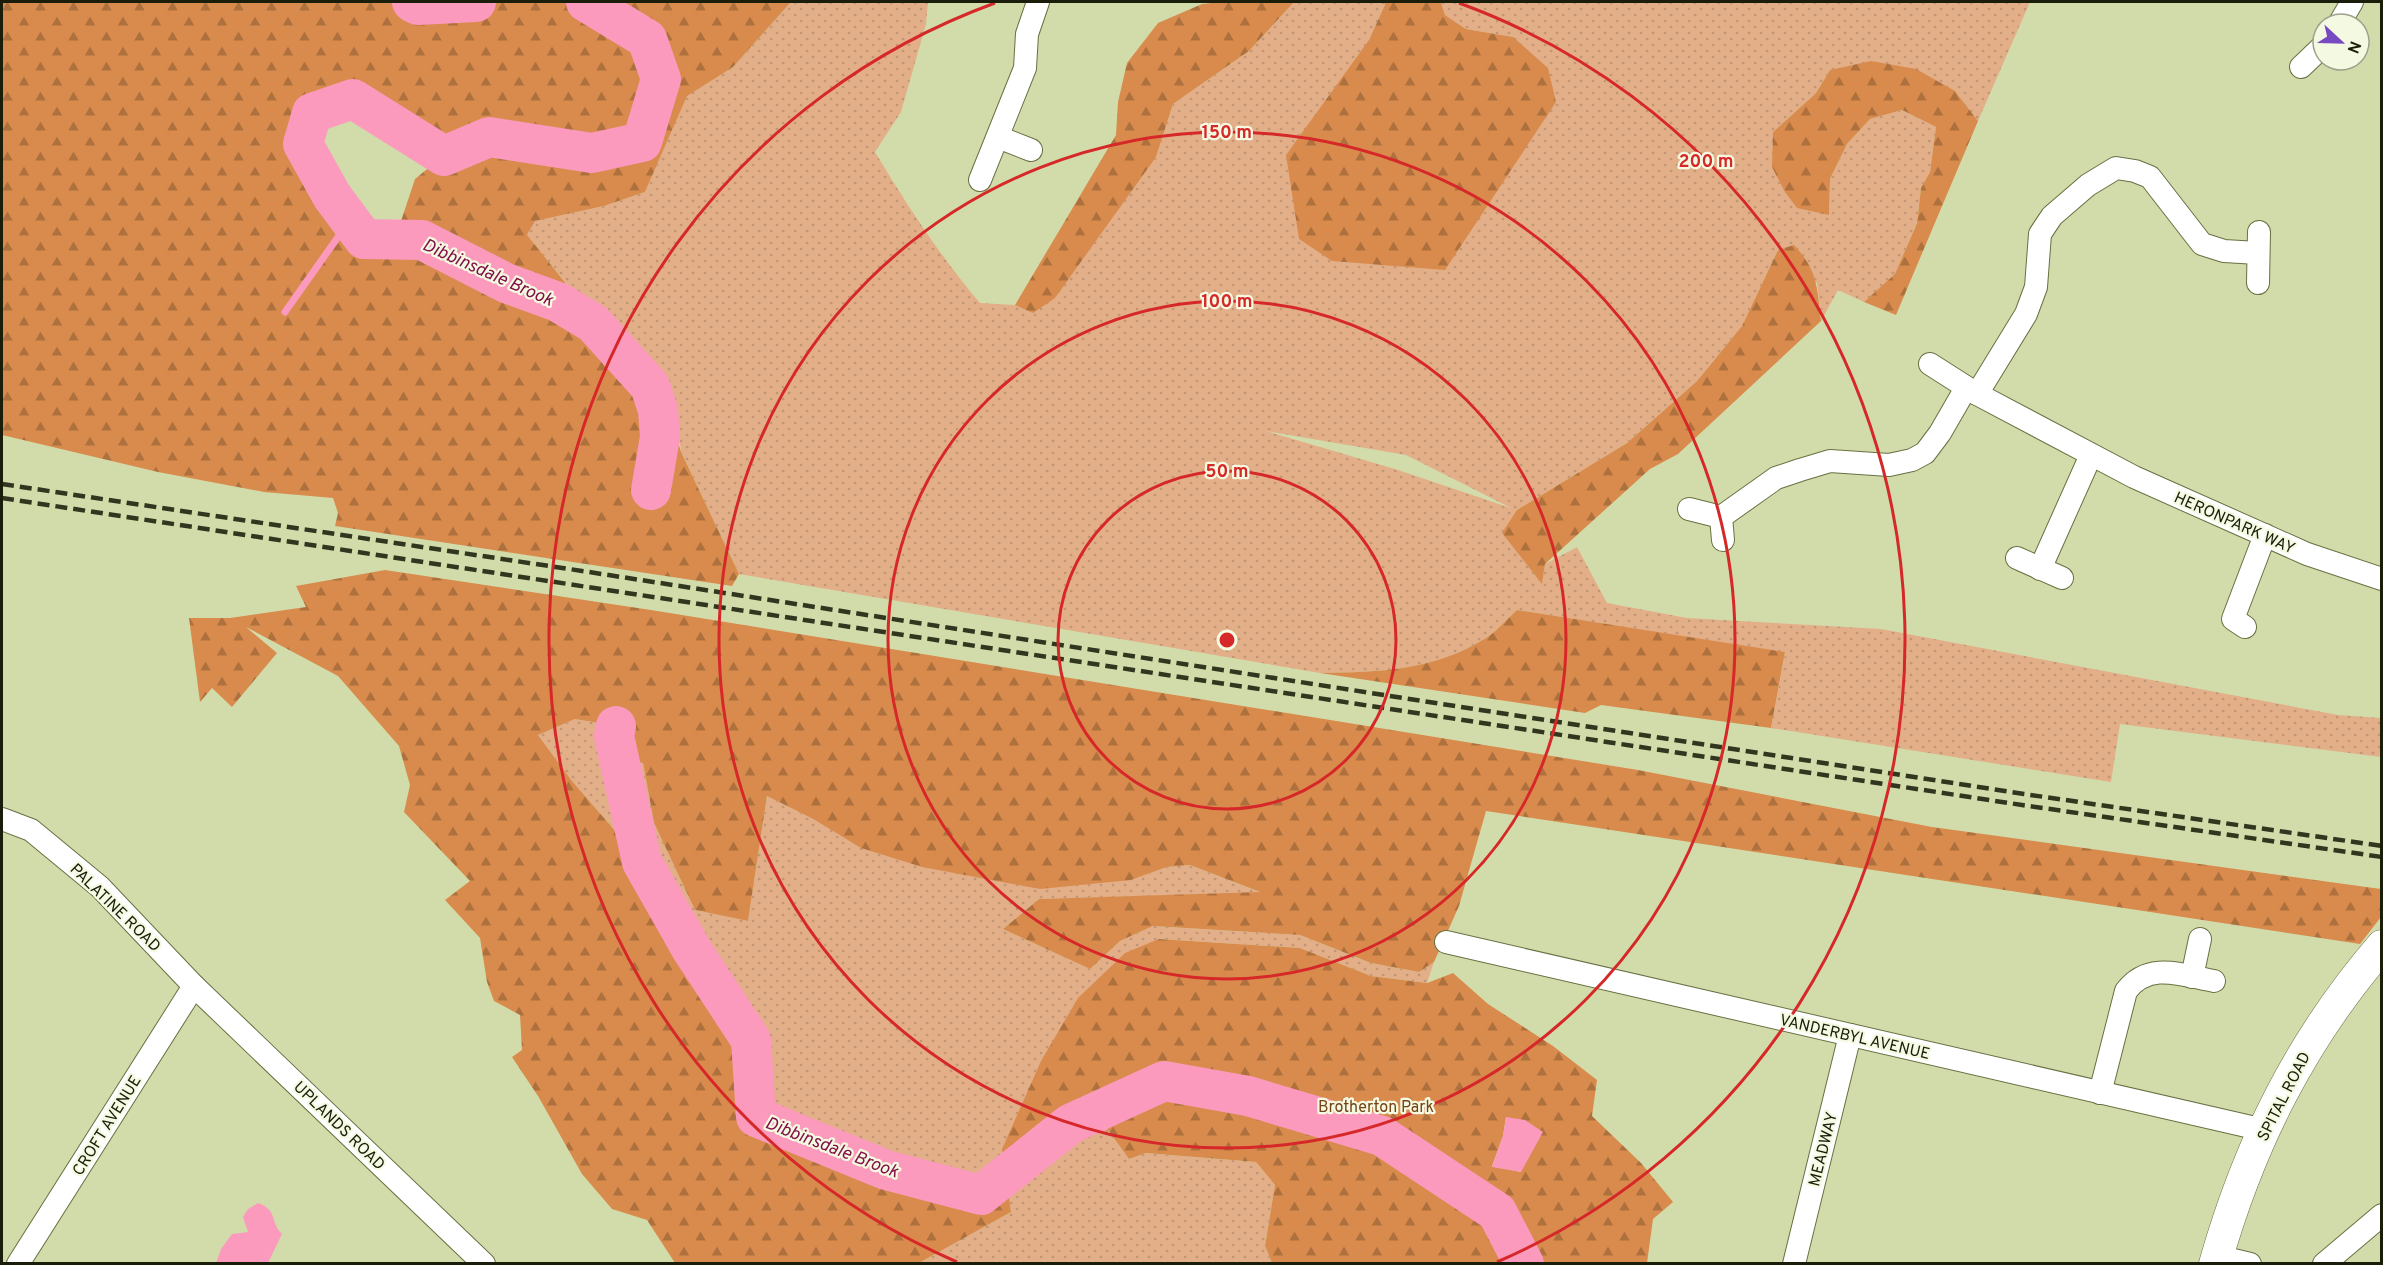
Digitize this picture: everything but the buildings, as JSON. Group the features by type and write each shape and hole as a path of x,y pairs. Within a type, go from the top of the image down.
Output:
{"main road":[{"name":"SPITAL ROAD","path":"2216,1260 2236,1196 2264,1130 2300,1057 2337,1002 2380,948"}],"street":[{"path":"980,180 1025,68 1027,34 1038,2"},
{"path":"2301,67 2311,57"},
{"path":"998,137 1031,150"},
{"path":"1689,509 1721,517 1776,478 1800,470 1830,461 1889,465 1912,460 1924,453 1972,391 2026,314 2036,287 2040,234 2052,216 2088,185 2116,168 2135,171 2150,177 2202,244 2224,251 2259,243 2258,283"},
{"name":"HERONPARK WAY","path":"1929,364 1972,391 2134,477 2307,554 2382,579"},
{"path":"2040,568 2091,455"},
{"path":"1721,517 1724,540"},
{"path":"2245,627 2233,619 2265,535"},
{"path":"2017,558 2062,578"},
{"name":"PALATINE ROAD","path":"2,819 31,830 100,887 194,986"},
{"path":"2100,1093 2126,991 2134,980 2146,974 2164,973 2203,979 2200,939"},
{"name":"VANDERBYL AVENUE","path":"1446,942 2264,1130"},
{"name":"CROFT AVENUE","path":"18,1263 194,986"},
{"name":"UPLANDS ROAD","path":"194,986 484,1263"},
{"name":"MEADWAY","path":"1794,1263 1850,1035"},
{"path":"2324,1263 2382,1215"},
{"path":"2216,1260 2250,1263"}],"shaded area":[{"path":"791,2 928,2 926,24 901,112 875,152 924,230 980,303 1015,305 1033,312 1156,157 1173,104 1249,51 1294,2 1385,2 1386,5 1369,40 1513,37 1466,29 1445,15 1441,2 2030,2 1978,121 1955,91 1830,70 1816,93 1773,132 1829,215 1830,179 1847,144 1870,119 1902,110 1936,127 1930,172 1921,188 1917,222 1895,275 1864,302 1838,290 1821,321 1817,283 1778,250 1742,326 1697,381 1627,443 1517,510 1542,583 1545,564 1577,547 1607,603 1687,618 1881,629 2338,715 2381,718 2381,757 2120,724 2111,782 1771,728 1785,653 1517,610 1486,638 1446,657 1385,670 1320,673 739,574 682,454 668,392 592,314 527,236 534,221 604,206 645,192 687,95 733,67","holes":["1266,431 1406,455 1511,508 1395,469"]},
{"path":"575,719 629,728 629,759 643,763 654,823 695,910 748,921 767,796 815,820 1131,880 1167,867 1190,865 1262,893 1039,899 1003,929 1090,969 1120,941 1153,926 1300,935 1371,963 1419,972 1434,962 1427,983 1371,976 1300,948 1159,939 1006,1175 1070,1124 1095,1112 1129,1159 1146,1153 1256,1162 1275,1185 1265,1246 1272,1263 919,1263 1011,1212 1005,1176 981,1195 886,1170 756,1117 751,1040 692,950 642,862 572,781 538,735"},
{"path":"1506,1117 1525,1120 1543,1132 1521,1172 1492,1167 1503,1136"},
{"path":"258,1203 269,1209 282,1234 268,1263 216,1263 221,1249 232,1234 248,1232 243,1217 248,1209"}],"green space":[{"path":"2,2 791,2 733,67 687,96 645,192 604,206 535,221 527,235 666,408 682,454 739,574 732,586 335,526 338,513 333,498 264,492 158,472 2,435","holes":["353,99 443,156 415,179 395,239 364,239 332,196 303,144 312,113"]},
{"path":"1294,2 1249,51 1173,104 1156,157 1055,298 1033,313 1015,305 1116,135 1118,102 1127,63 1158,23 1202,4"},
{"path":"1385,2 1441,2 1445,15 1466,29 1513,37 1548,68 1556,102 1445,270 1332,261 1299,239 1286,155 1369,40"},
{"path":"1871,61 1916,69 1955,91 1978,121 1896,315 1864,302 1895,274 1917,223 1921,188 1930,172 1936,127 1902,110 1870,119 1847,144 1830,179 1829,215 1797,208 1785,192 1772,167 1773,132 1816,93 1830,70"},
{"path":"1794,245 1808,263 1815,280 1821,321 1678,454 1650,469 1545,564 1542,584 1502,533 1517,510 1627,443 1697,381 1742,326 1778,250"},
{"name":"Brotherton Park","path":"385,570 651,610 1638,770 1932,827 2381,889 2381,917 2360,944 1486,811 1459,906 1434,962 1419,972 1371,963 1300,935 1153,926 1120,941 1090,969 1003,929 1039,899 1260,892 1190,865 1167,867 1131,880 1040,889 922,867 861,848 815,820 767,796 748,921 695,910 654,823 643,763 629,760 629,728 575,719 538,735 572,781 642,862 692,950 751,1040 756,1117 886,1170 981,1195 1005,1175 1002,1149 1041,1061 1078,998 1125,953 1159,939 1300,948 1371,976 1427,983 1453,973 1488,1004 1553,1046 1597,1080 1592,1116 1641,1163 1673,1202 1653,1219 1647,1263 1272,1263 1265,1246 1275,1185 1256,1162 1146,1153 1129,1159 1095,1112 1070,1124 1006,1175 1011,1212 919,1263 675,1263 647,1220 612,1209 582,1174 538,1096 512,1057 522,1050 520,1015 494,1001 487,982 480,938 445,900 470,881 404,812 410,785 399,746 338,676 246,627 277,653 232,707 212,688 200,702 189,618 230,618 306,607 296,586","holes":["1506,1117 1521,1172 1492,1166 1503,1136"]},
{"path":"1517,610 1785,652 1771,728 1601,705 1585,713 1320,673 1406,668 1446,657 1486,638"}],"waterway":[{"name":"Dibbinsdale Brook","path":"412,2 418,5 476,2"},
{"name":"Dibbinsdale Brook","path":"586,2 647,39 661,79 642,142 592,153 489,137 444,156 353,99 312,113 303,144 332,196 364,239 422,240 506,283 558,302 593,323 650,386 658,410 660,437 651,490"},
{"path":"285,312 350,220"},
{"name":"Dibbinsdale Brook","path":"616,726 614,736 642,862 692,950 751,1040 756,1117 886,1170 981,1195 1070,1124 1164,1081 1248,1096 1382,1136 1497,1212 1524,1264"}],"railway":[{"path":"2,484 589,572 2024,794 2382,846"},
{"path":"2,498 2022,805 2382,857"}]}
